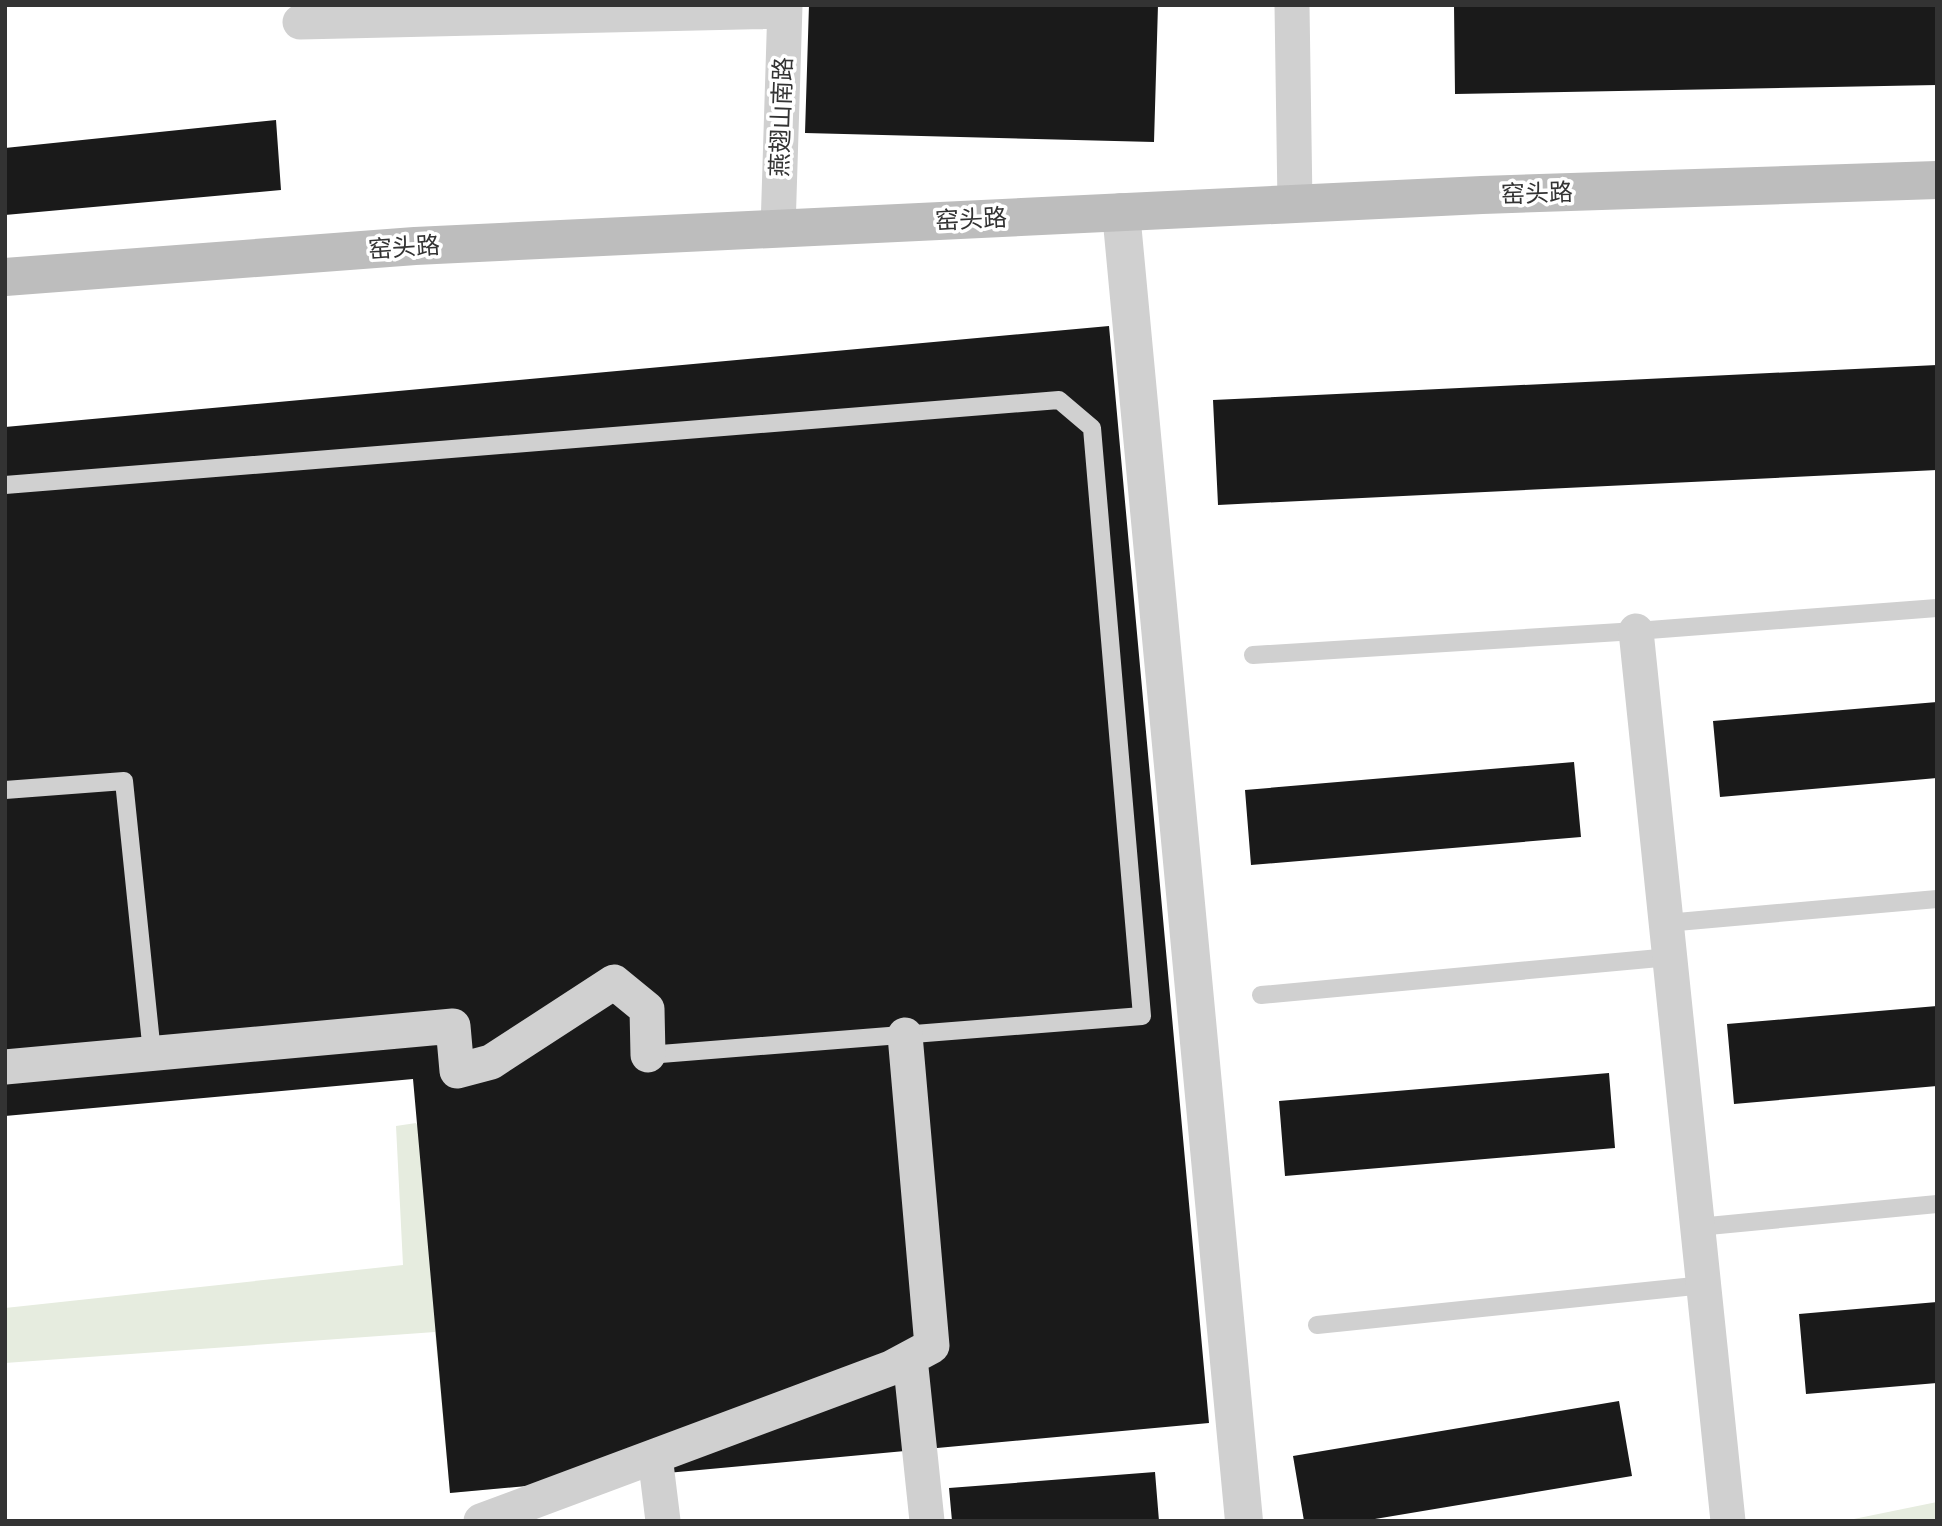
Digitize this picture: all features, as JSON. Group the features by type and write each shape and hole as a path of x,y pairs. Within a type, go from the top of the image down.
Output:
{"main road":[{"name":"窑头路","path":"5,277 415,246 1482,195 1937,180"}],"street":[{"path":"1292,5 1295,204"},
{"path":"300,22 784,8"},
{"name":"燕翅山南路","path":"778,229 784,8"},
{"path":"1121,212 1244,1521"},
{"path":"1636,631 1728,1521"},
{"path":"5,1067 453,1026 457,1071 491,1062 614,982 647,1009 648,1055"},
{"path":"481,1521 891,1368 932,1346 905,1035"},
{"path":"910,1358 927,1521"},
{"path":"655,1456 663,1521"}],"lane":[{"path":"5,485 1059,400 1092,428 1142,1016 648,1055"},
{"path":"1253,655 1636,631 1937,608"},
{"path":"5,790 124,781 152,1053"},
{"path":"1667,923 1937,899"},
{"path":"1261,995 1670,957"},
{"path":"1698,1227 1937,1203"},
{"path":"1317,1325 1704,1285"}],"shaded area":[{"path":"416,1123 524,1304 544,1484 450,1493 435,1332 5,1363 5,1308 403,1265 396,1126"},
{"path":"1937,1502 1937,1521 1844,1521"}],"building":[{"path":"809,5 1158,5 1154,142 805,133"},
{"path":"1454,5 1937,5 1937,85 1455,94"},
{"path":"276,120 281,190 5,215 5,148"},
{"path":"1109,326 1209,1423 450,1493 413,1079 5,1116 5,427"},
{"path":"1937,365 1937,470 1218,505 1213,400"},
{"path":"1937,702 1937,778 1720,797 1713,721"},
{"path":"1574,762 1581,837 1251,865 1245,790"},
{"path":"1937,1006 1937,1086 1734,1104 1727,1024"},
{"path":"1609,1073 1615,1148 1285,1176 1279,1101"},
{"path":"1937,1302 1937,1383 1806,1394 1799,1314"},
{"path":"1619,1401 1632,1476 1363,1521 1304,1521 1293,1456"},
{"path":"1155,1472 1159,1521 952,1521 949,1488"}]}
